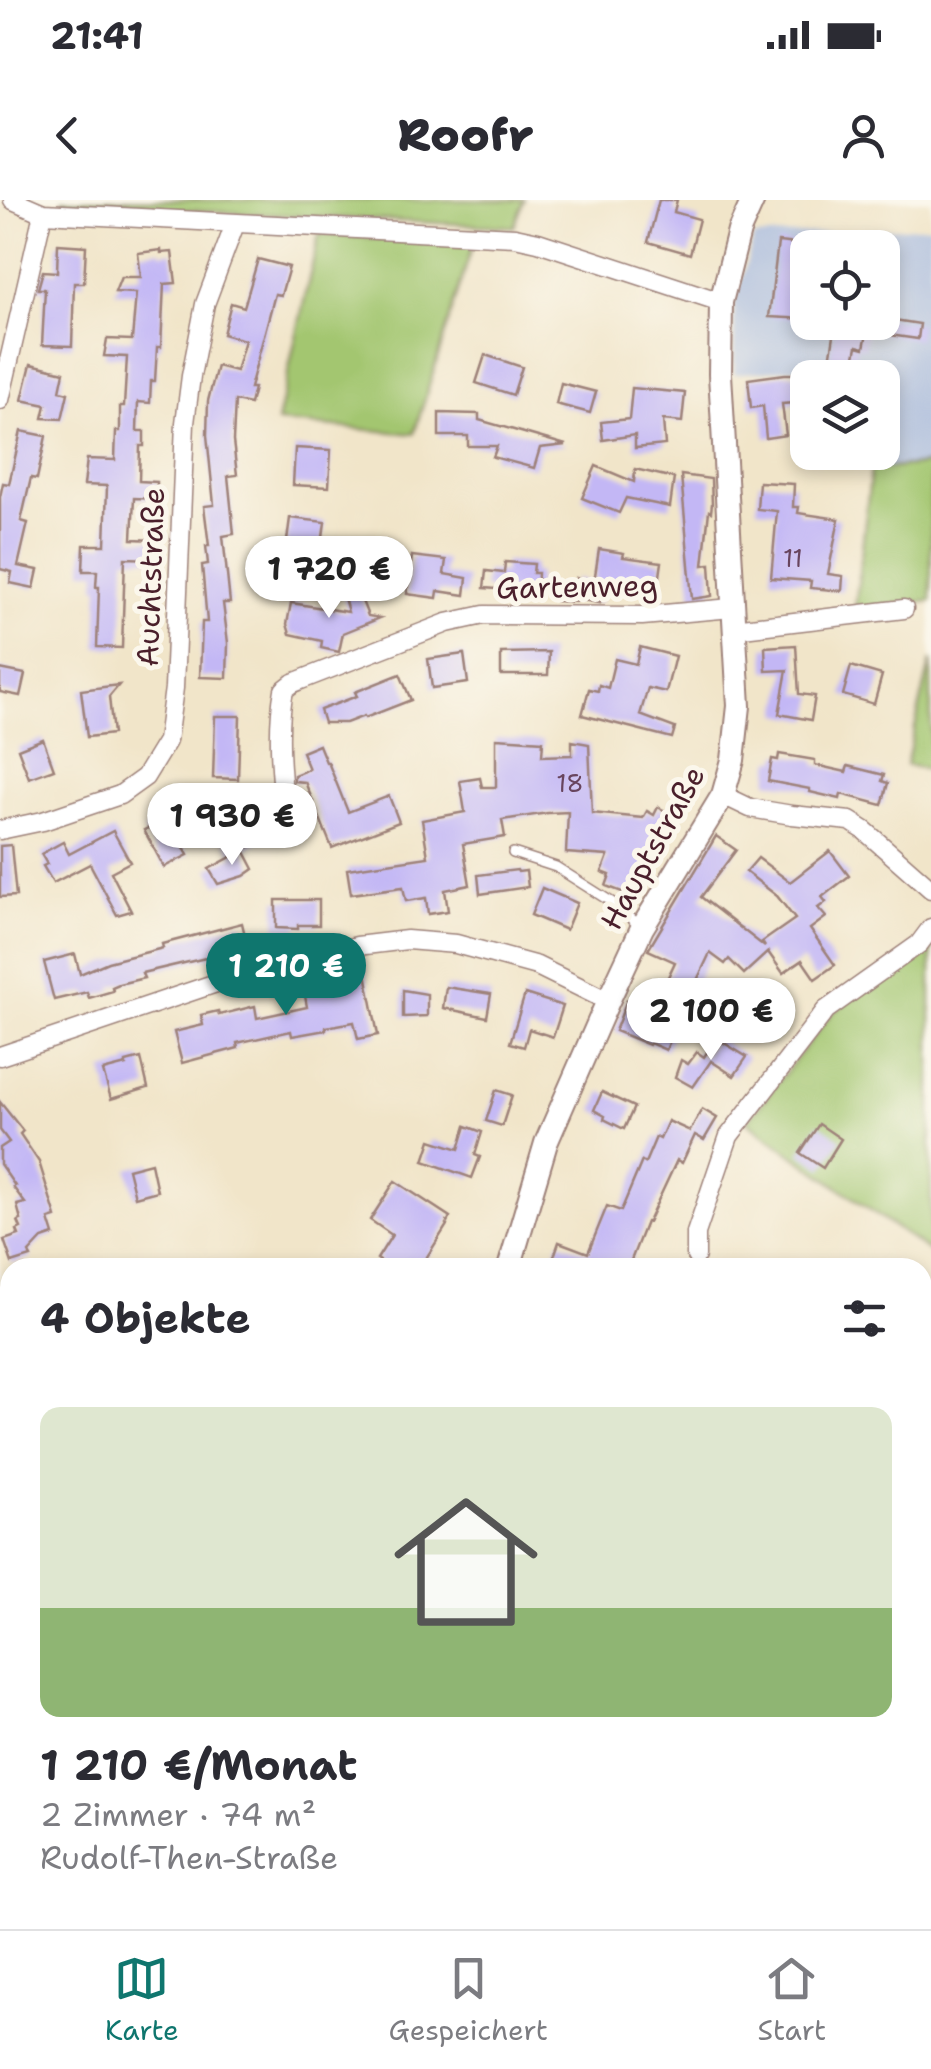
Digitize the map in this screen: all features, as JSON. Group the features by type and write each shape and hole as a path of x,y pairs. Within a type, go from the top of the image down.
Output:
{"street":[{"path":"13,200 43,213 514,237 720,302"},
{"name":"Hauptstraße","path":"512,1258 546,1143 608,1001 642,928 723,794 733,760 738,706 720,374 720,302 739,232 753,200"},
{"path":"0,400 43,213"},
{"name":"Auchtstraße","path":"0,830 120,795 146,777 167,741 174,688 184,423 190,376 205,304 235,224"},
{"name":"Gartenweg","path":"286,836 281,703 284,690 447,622 484,615 811,622 904,609"},
{"path":"723,794 750,808 850,821 931,890"},
{"path":"696,1256 696,1233 729,1136 826,1010 919,944 931,928"},
{"path":"0,1056 237,976 357,946 407,940 456,944 537,966 608,1001"}],"lane":[{"path":"513,853 556,867 614,903 642,928"}],"shaded area":[{"path":"931,226 931,464 900,467 900,360 790,360 790,369 734,374 734,306 754,237 790,235 790,340 900,340 900,230 867,230"}],"green space":[{"path":"63,200 524,200 514,227 66,204"},
{"path":"319,234 473,244 414,434 277,422"},
{"path":"931,464 931,601 855,609 871,470"},
{"path":"931,660 931,770 906,765"},
{"path":"931,940 931,1253 747,1122 832,1013"}],"building":[{"path":"659,200 677,200 674,212 699,219 690,254 648,242"},
{"path":"778,242 790,243 790,318 769,317"},
{"path":"58,244 86,246 84,283 74,283 72,346 42,345 45,289 38,289 43,271 57,272"},
{"path":"172,252 176,283 164,284 155,381 151,381 150,403 138,402 137,431 144,431 139,481 157,482 157,499 134,498 132,539 155,540 155,559 125,558 122,648 97,647 97,571 83,571 84,545 105,545 107,486 84,485 87,459 115,460 116,431 120,431 127,357 104,356 107,339 132,340 136,293 115,292 121,277 141,277 138,253"},
{"path":"258,259 289,267 281,295 275,294 250,388 254,388 250,404 235,401 233,441 237,475 228,476 234,534 223,536 230,603 223,603 227,678 200,677 202,622 207,622 202,565 208,564 209,546 204,506 214,505 208,401 217,366 236,371 245,340 223,334 231,303 244,307"},
{"path":"900,321 920,324 918,339 900,336"},
{"path":"833,340 866,340 864,348 857,346 854,360 830,360"},
{"path":"485,355 522,367 513,395 476,383"},
{"path":"31,364 64,372 60,391 68,393 62,419 43,418 46,405 22,400"},
{"path":"790,374 790,403 782,404 786,435 766,438 763,406 751,408 748,379"},
{"path":"561,383 596,392 590,413 556,404"},
{"path":"632,388 685,393 682,422 663,420 665,445 635,448 635,435 603,440 601,422 629,419"},
{"path":"439,413 479,414 479,420 566,445 540,448 534,468 493,457 497,446 468,446 468,436 439,436"},
{"path":"21,431 46,436 37,479 31,478 21,521 28,523 18,566 38,570 34,588 10,583 12,572 0,569 0,497 3,483 9,484"},
{"path":"295,448 331,450 329,487 293,485"},
{"path":"596,466 634,482 635,469 674,478 670,507 626,498 619,513 582,498"},
{"path":"681,475 711,479 712,504 703,565 710,564 712,596 692,599"},
{"path":"759,482 794,484 793,507 799,507 798,513 839,519 828,574 843,576 842,591 810,588 811,581 771,578 777,511 757,509"},
{"path":"290,518 325,522 321,552 286,548"},
{"path":"599,549 662,562 658,590 594,582"},
{"path":"412,556 446,560 444,574 467,578 465,595 438,591 437,598 407,594"},
{"path":"505,562 534,564 533,573 538,573 537,592 484,588 486,571 504,573"},
{"path":"576,578 602,587 600,603 556,601 557,586 576,587"},
{"path":"356,586 368,616 380,618 343,633 339,652 321,648 322,641 290,634 287,624 291,603 348,612 342,591"},
{"path":"796,645 799,694 815,696 811,720 779,714 787,670 766,671 765,647"},
{"path":"640,647 675,656 666,692 648,688 640,715 675,728 672,738 582,715 589,689 598,691 599,685 608,688 615,659 636,664"},
{"path":"549,652 548,675 501,675 501,653"},
{"path":"464,654 468,683 432,688 428,659"},
{"path":"851,666 882,675 874,704 843,695"},
{"path":"0,669 25,674 20,696 0,692"},
{"path":"400,674 411,700 365,718 324,723 320,710"},
{"path":"119,685 109,697 113,734 87,737 81,690"},
{"path":"215,716 240,716 238,779 213,778"},
{"path":"496,738 543,741 542,756 572,755 572,741 589,744 592,813 643,818 647,811 654,815 658,807 672,815 646,862 650,864 638,898 606,886 610,875 602,872 608,856 566,853 568,812 502,820 505,837 463,844 470,885 445,890 448,911 428,914 426,898 406,901 403,887 351,894 347,869 428,857 422,820 465,812 460,781 480,778 482,787 496,787"},
{"path":"43,739 54,769 29,778 18,749"},
{"path":"319,745 348,812 389,796 399,822 332,848 305,782 294,781 294,775 309,769 302,752"},
{"path":"779,754 815,760 815,765 846,772 848,766 884,775 882,781 888,783 882,805 768,781 772,759 778,760"},
{"path":"245,806 262,840 233,855 215,821"},
{"path":"167,819 171,826 185,819 191,832 179,839 188,855 164,867 144,830"},
{"path":"113,831 130,862 111,872 131,911 117,915 90,864 53,883 41,854 63,842 69,854"},
{"path":"716,836 736,850 701,897 765,947 762,942 795,919 777,896 746,872 758,858 790,882 830,851 849,876 822,897 826,902 818,908 826,917 810,929 835,965 815,979 802,960 783,973 768,952 744,974 729,959 725,964 710,953 692,991 698,994 684,1025 678,1022 666,1050 615,1031 627,1000 652,1011 675,962 648,950"},
{"path":"11,845 16,896 0,897 0,846"},
{"path":"244,850 254,869 218,884 209,869"},
{"path":"526,871 528,887 480,894 478,875"},
{"path":"542,888 577,903 566,930 531,915"},
{"path":"276,900 319,900 319,925 276,928"},
{"path":"242,923 248,948 142,973 144,978 89,998 87,992 54,1000 44,962 75,954 80,974 108,962 163,948 162,944"},
{"path":"363,958 378,1035 358,1039 354,1022 292,1036 291,1031 237,1043 238,1048 182,1063 174,1032 203,1025 201,1015 255,1006 257,1018 307,1007 304,990 350,981 346,962"},
{"path":"446,987 491,994 487,1017 443,1008"},
{"path":"403,990 427,994 427,1016 403,1017"},
{"path":"525,994 563,1006 553,1037 529,1029 524,1047 510,1043"},
{"path":"716,1038 747,1057 734,1076 711,1061 693,1087 675,1077 681,1060 688,1064 697,1052 704,1057"},
{"path":"141,1058 148,1088 111,1099 103,1071"},
{"path":"496,1090 512,1095 502,1126 486,1121"},
{"path":"602,1092 634,1107 624,1129 594,1110"},
{"path":"0,1102 23,1131 20,1134 39,1162 56,1217 49,1219 54,1235 42,1239 28,1258 10,1258 4,1240 19,1235 17,1205 25,1203 0,1164 0,1148 9,1142 0,1130"},
{"path":"702,1109 717,1118 704,1140 695,1135 682,1163 677,1160 632,1258 553,1258 559,1242 588,1253 607,1206 621,1211 642,1161 645,1163 668,1121 690,1131"},
{"path":"819,1124 841,1139 823,1168 800,1153"},
{"path":"466,1126 482,1132 475,1155 480,1157 472,1178 424,1161 431,1140 459,1149"},
{"path":"151,1163 157,1191 135,1197 128,1169"},
{"path":"395,1181 450,1217 426,1258 378,1258 392,1235 370,1220"}]}
